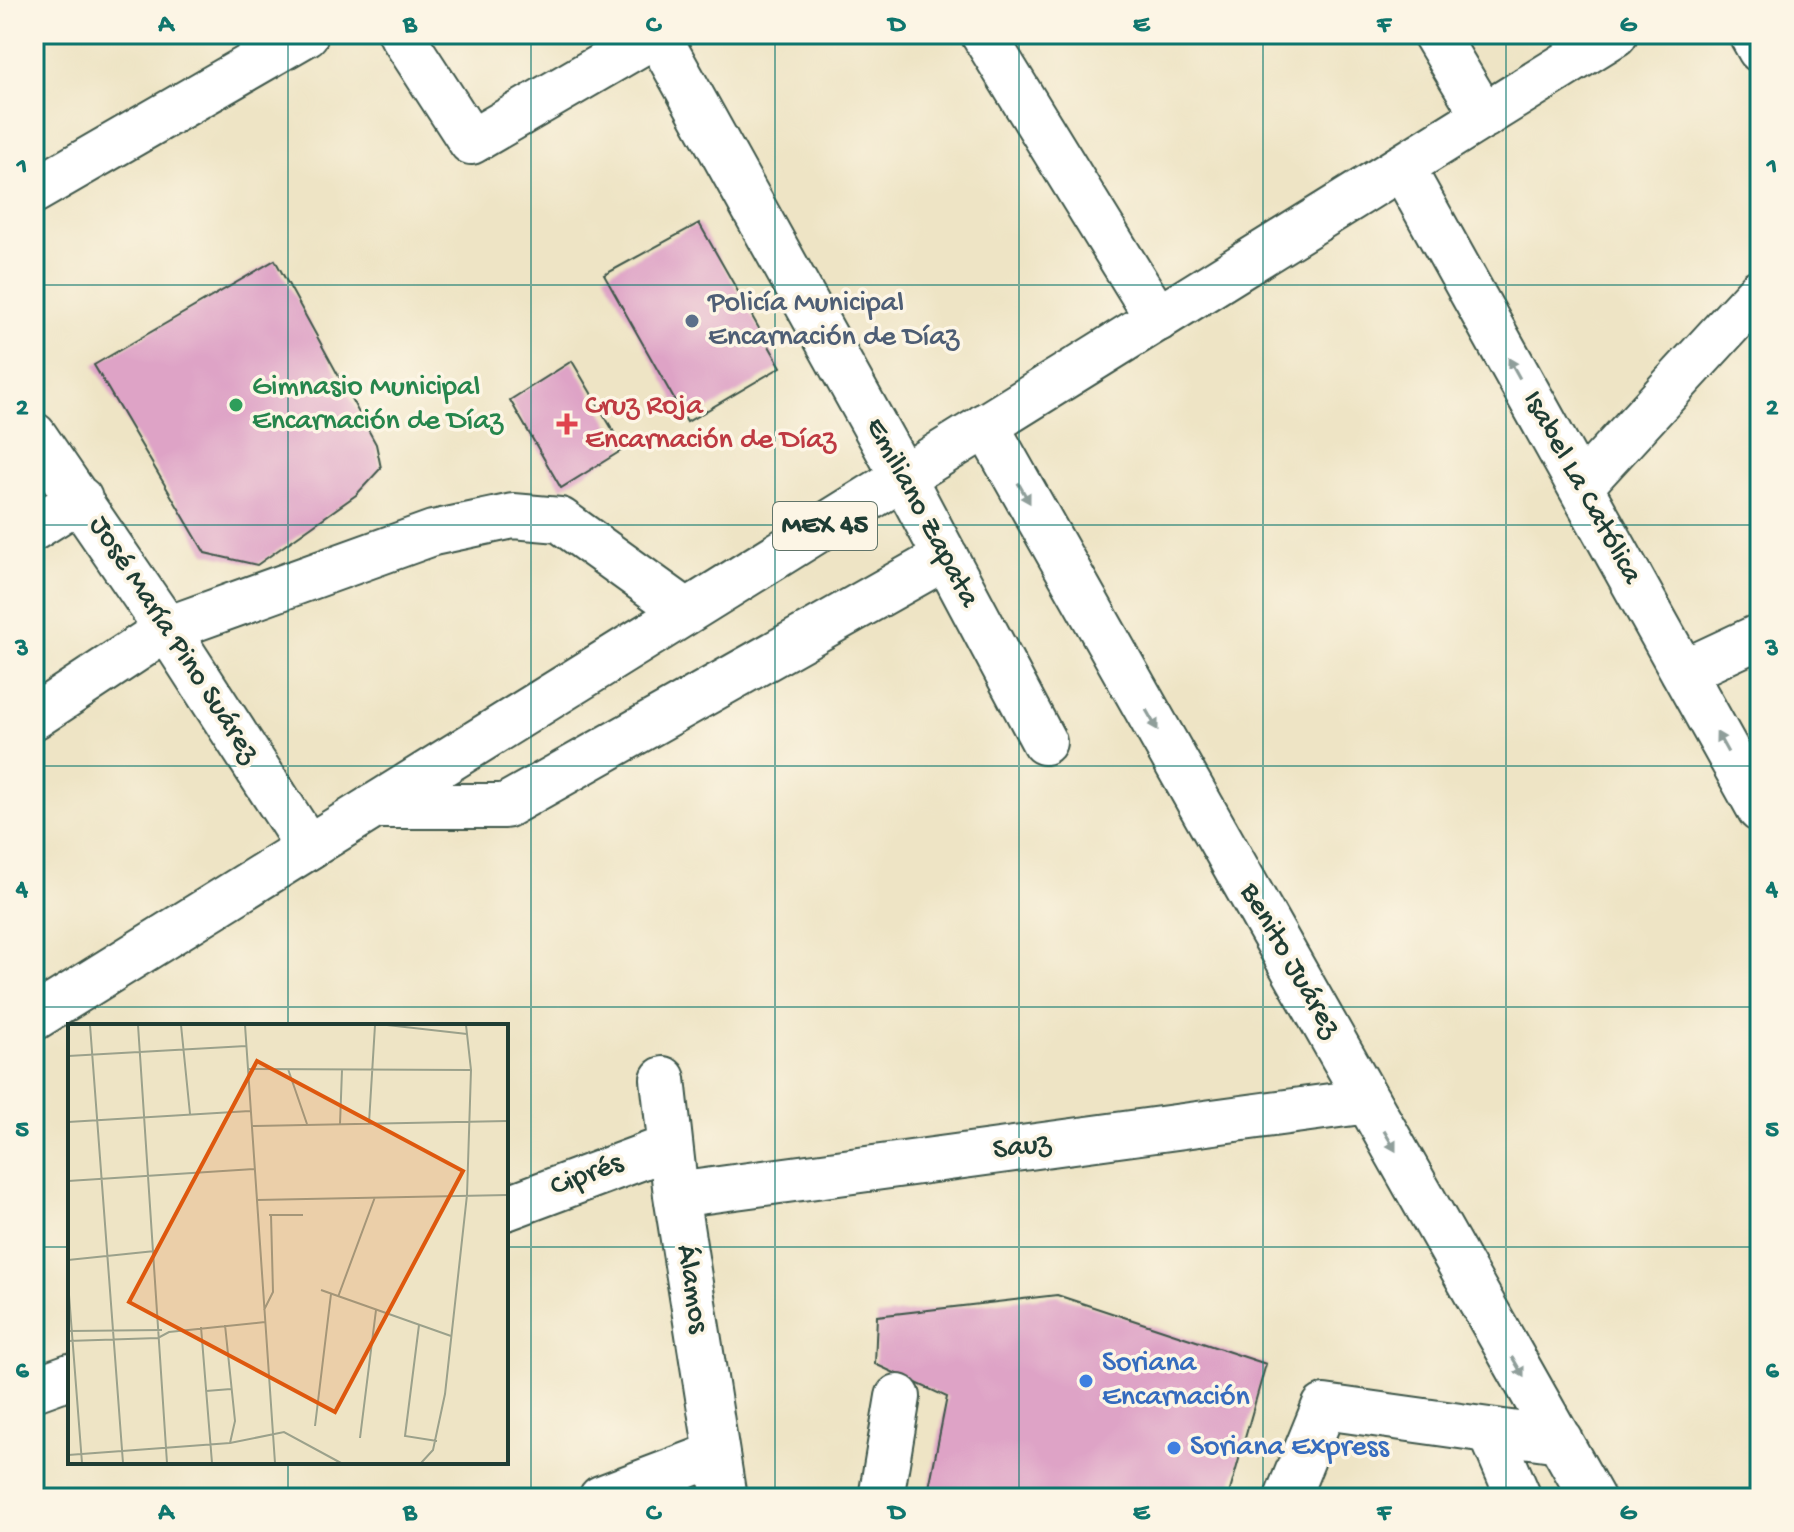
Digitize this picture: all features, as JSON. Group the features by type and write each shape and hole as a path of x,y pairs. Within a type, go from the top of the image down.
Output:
{"street":[{"path":"34,191 306,34"},
{"path":"401,34 471,142 657,34"},
{"name":"Emiliano Zapata","path":"657,34 903,477 1044,742"},
{"path":"983,34 1158,319"},
{"path":"1435,34 1484,116"},
{"name":"MEX 45","path":"34,1018 1615,34"},
{"path":"1751,34 1760,50"},
{"name":"Isabel La Católica","path":"1402,167 1760,810"},
{"path":"1580,487 1760,291"},
{"name":"Benito Juárez","path":"986,425 1592,1498"},
{"name":"José María Pino Suárez","path":"34,435 167,629 308,847"},
{"path":"34,528 80,499"},
{"path":"34,717 167,629 433,533 513,516 560,520 686,611"},
{"path":"374,806 505,806 946,557"},
{"path":"1683,672 1760,636"},
{"name":"Álamos","path":"663,1079 669,1147 724,1498"},
{"name":"Sauz","path":"676,1195 1368,1101"},
{"name":"Ciprés","path":"508,1207 669,1147"},
{"path":"34,1389 68,1377"},
{"path":"881,1498 898,1397"},
{"path":"1287,1498 1324,1407 1491,1433 1560,1440"},
{"path":"1491,1433 1519,1498"},
{"path":"601,1498 717,1454"}],"building":[{"name":"Policía Municipal Encarnación de Díaz","path":"699,223 781,367 687,422 604,275"},
{"name":"Gimnasio Municipal Encarnación de Díaz","path":"275,260 376,444 381,468 356,495 257,565 205,553 94,365"},
{"name":"Cruz Roja Encarnación de Díaz","path":"572,361 624,449 561,488 510,400"},
{"name":"Soriana Encarnación","path":"1057,1295 1266,1364 1228,1498 927,1498 947,1397 875,1364 877,1316"}],"place":[{"name":"Policía Municipal Encarnación de Díaz","path":"692,321"},
{"name":"Gimnasio Municipal Encarnación de Díaz","path":"236,405"},
{"name":"Cruz Roja Encarnación de Díaz","path":"567,424"},
{"name":"Soriana Encarnación","path":"1086,1381"},
{"name":"Soriana Express","path":"1174,1448"}]}
